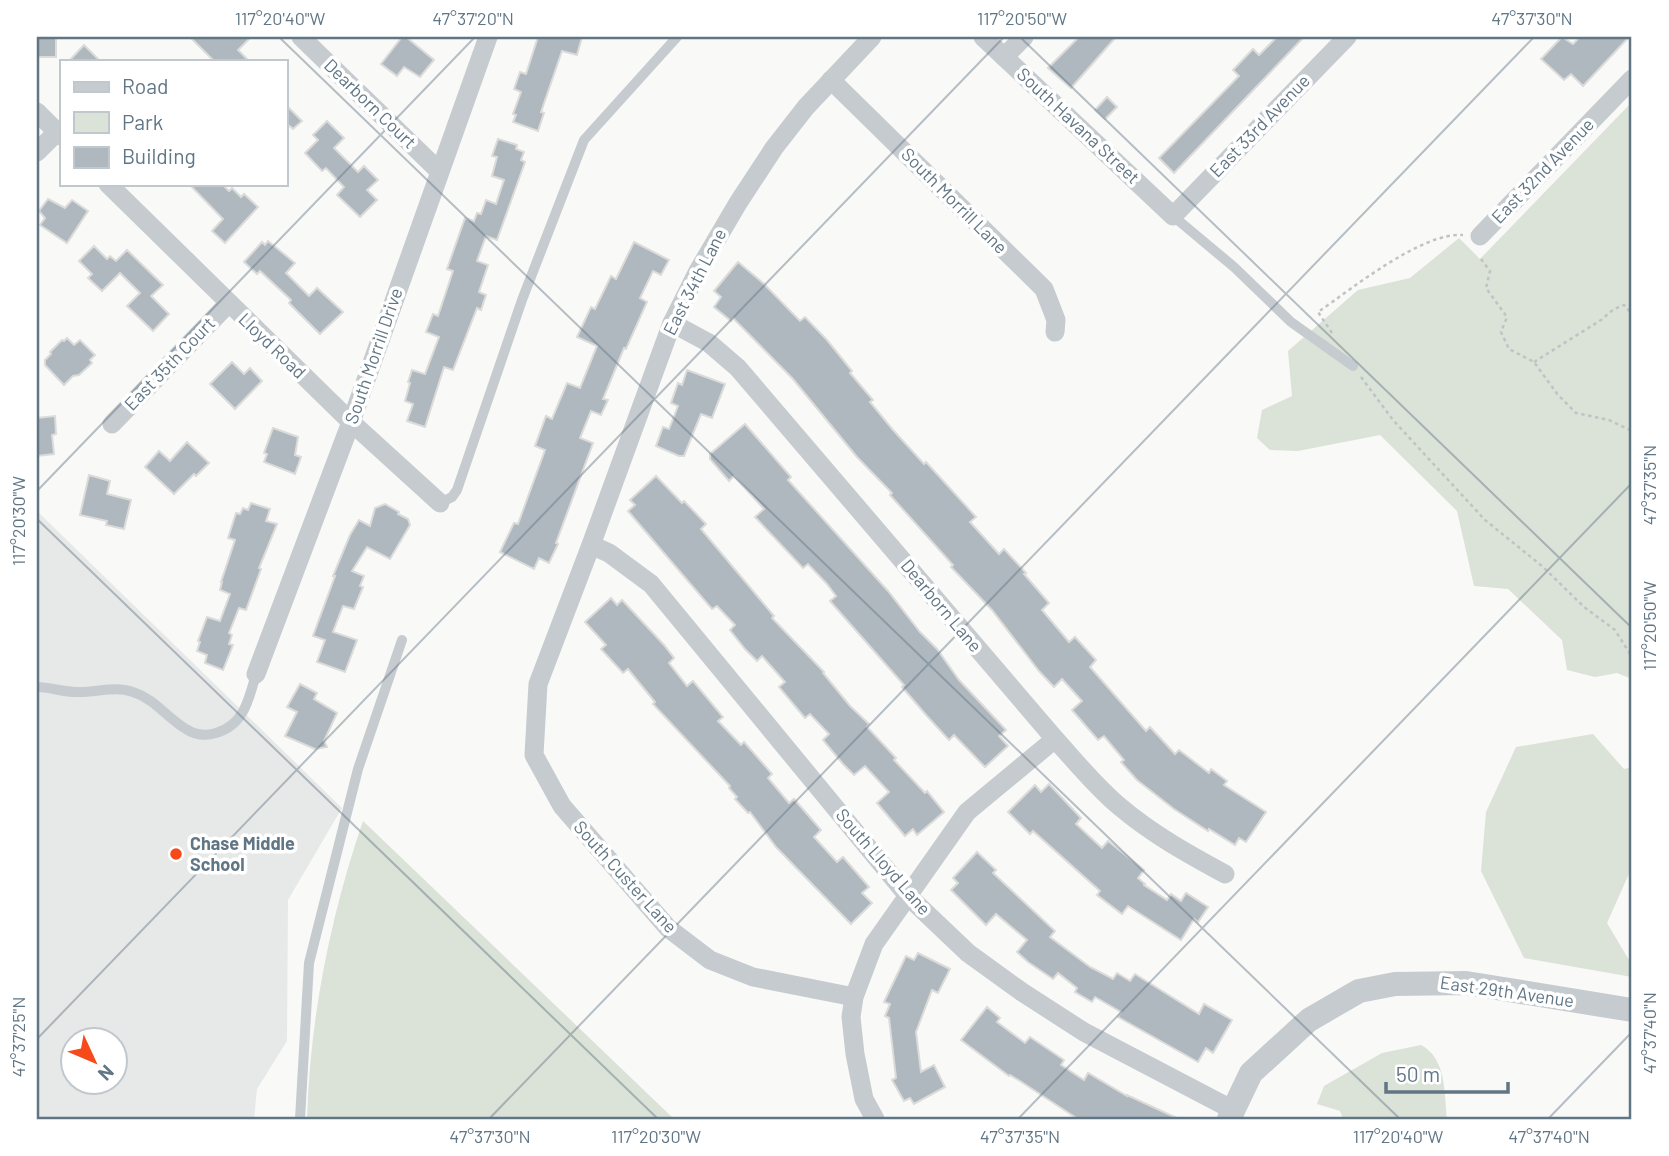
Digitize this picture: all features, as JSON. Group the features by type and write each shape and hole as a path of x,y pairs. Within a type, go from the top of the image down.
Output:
{"street":[{"name":"Dearborn Court","path":"301,37 439,171"},
{"name":"South Morrill Drive","path":"256,674 351,422 488,37"},
{"name":"East 34th Lane","path":"568,603 672,323 705,260 760,170 806,107 872,37"},
{"name":"South Havana Street","path":"984,37 1173,216"},
{"path":"1004,57 1024,37"},
{"name":"East 33rd Avenue","path":"1173,216 1347,37"},
{"name":"East 32nd Avenue","path":"1480,236 1632,79"},
{"name":"South Morrill Lane","path":"831,80 1044,289 1056,320 1055,332"},
{"path":"37,112 59,134 37,152"},
{"name":"Lloyd Road","path":"110,186 228,304 440,503"},
{"name":"East 35th Court","path":"112,424 228,304"},
{"name":"Dearborn Lane","path":"672,323 709,343 738,368 1055,739 1119,806 1181,851 1225,874"},
{"name":"South Lloyd Lane","path":"591,545 609,553 650,584 908,896 968,953 1021,992 1084,1032 1231,1115"},
{"name":"South Custer Lane","path":"568,603 538,684 534,755 562,806 668,928 710,960 754,977 854,997"},
{"path":"874,1119 864,1099 851,1017 854,997 874,944 967,812 1055,739"},
{"name":"East 29th Avenue","path":"1231,1115 1251,1073 1309,1020 1359,991 1395,984 1466,984 1632,1010"}],"lane":[{"path":"440,503 457,491 522,300 584,140 677,37"},
{"path":"1173,216 1234,267 1291,322 1353,366"},
{"path":"300,1119 309,963 358,769 402,640"},
{"path":"37,687 77,692 130,691 149,699 187,730 205,736 225,730 239,720 247,706 256,674"}],"path":[{"name":"East 32nd Avenue","path":"1332,333 1318,312 1405,254 1449,234 1480,236"},
{"path":"1481,259 1490,271 1486,288 1507,317 1502,332 1509,349 1534,362 1558,395 1576,412 1609,420 1632,431"},
{"path":"1534,362 1614,309 1624,305 1632,314"},
{"path":"1353,366 1393,420 1485,520 1542,566 1584,607 1615,630 1632,657"}],"shaded area":[{"name":"Chase Middle School","path":"37,511 342,808 288,900 287,1041 257,1089 254,1119 37,1119"}],"green space":[{"path":"1632,102 1632,679 1617,673 1595,677 1567,670 1562,640 1508,589 1474,586 1457,511 1380,435 1298,451 1270,450 1257,438 1262,410 1292,396 1288,351 1358,290 1410,278 1459,238 1480,259"},
{"path":"1593,734 1624,769 1632,767 1632,867 1607,923 1632,965 1632,977 1524,958 1481,871 1486,812 1516,747"},
{"path":"363,821 674,1119 307,1119 312,1043 324,968 341,894"},
{"path":"1421,1045 1436,1059 1440,1068 1447,1119 1343,1119 1340,1111 1317,1104 1324,1086 1382,1053"}],"building":[{"path":"37,37 56,37 56,57 38,57"},
{"path":"190,37 251,37 238,50 248,60 213,60"},
{"path":"402,37 406,37 434,60 420,77 404,67 397,76 381,64"},
{"path":"538,37 582,37 577,55 562,51 541,112 544,113 538,131 513,122 516,115 513,114 521,92 514,89 520,72 526,74"},
{"path":"1079,37 1116,37 1071,88 1048,68"},
{"path":"1277,37 1304,37 1174,173 1159,158 1239,76 1233,70 1253,49 1259,55"},
{"path":"1562,37 1573,44 1580,37 1629,37 1583,86 1571,74 1564,80 1541,59"},
{"path":"84,45 99,60 70,60"},
{"path":"1107,97 1117,107 1105,119 1095,110"},
{"path":"287,106 302,121 293,129 287,124"},
{"path":"327,121 344,138 334,148 358,172 364,166 378,180 367,190 377,200 360,217 337,195 344,187 326,168 322,171 305,153 318,140 313,135"},
{"path":"498,139 517,145 516,149 524,152 521,160 525,162 497,240 486,236 477,261 488,265 479,292 486,295 481,310 477,308 453,370 444,367 425,427 407,421 413,404 405,401 410,383 408,382 412,370 425,374 439,337 426,332 433,314 438,316 453,271 447,269 465,218 474,221 477,213 481,214 486,200 496,204 504,180 492,176 497,157 492,156"},
{"path":"191,186 224,186 229,191 232,188 241,197 244,194 258,207 225,243 212,231 223,219"},
{"path":"48,199 65,208 72,200 88,211 67,243 40,225 45,218 39,211"},
{"path":"268,241 295,263 286,273 309,296 317,288 343,312 320,334 289,303 291,300 260,271 257,274 244,262 262,242 265,245"},
{"path":"634,242 669,260 661,275 653,271 640,298 647,302 603,399 608,400 601,415 591,411 580,438 593,443 556,543 558,544 549,563 539,558 534,569 500,552 514,523 518,524 545,450 535,446 546,416 552,419 567,383 580,388 597,346 577,337 591,307 595,309 611,276 616,279"},
{"path":"94,246 107,259 110,256 116,261 127,250 163,285 151,296 169,314 153,331 127,306 140,293 120,273 102,291 88,278 92,274 79,261"},
{"path":"738,262 800,321 805,317 827,340 893,430 976,517 970,522 999,554 1004,549 1026,573 1024,574 1049,603 1042,610 1069,642 1075,637 1096,660 1090,667 1146,731 1150,727 1175,754 1179,750 1209,773 1211,769 1227,781 1224,785 1266,812 1246,842 1239,838 1235,845 1209,829 1208,831 1137,780 1104,736 1098,740 1072,710 1082,701 1062,679 1054,687 1039,671 992,610 951,567 953,565 890,495 892,493 857,457 793,379 733,318 731,321 714,307 721,297 714,291"},
{"path":"67,338 74,345 80,340 95,355 90,360 92,363 64,385 45,365 45,360 62,340"},
{"path":"232,362 244,374 250,368 262,381 235,409 210,384"},
{"path":"687,370 725,384 712,418 701,414 684,456 679,456 656,446 663,427 669,429 678,406 671,403 678,383 682,385"},
{"path":"55,416 56,434 52,435 54,454 37,456 37,418"},
{"path":"745,424 791,477 788,480 888,591 937,649 959,680 1006,730 999,736 1008,746 985,767 954,735 949,740 927,716 902,687 904,685 830,601 836,596 827,584 808,564 803,568 755,517 764,509 734,476 729,481 710,459 710,454"},
{"path":"273,428 298,437 295,455 301,457 295,474 264,462 267,454 264,453"},
{"path":"187,442 209,463 174,494 145,467 159,451 170,461"},
{"path":"89,475 110,481 107,494 131,500 124,529 106,525 107,521 80,515"},
{"path":"656,476 706,524 701,529 774,616 772,618 824,672 850,706 869,724 867,727 896,758 894,760 925,793 927,791 944,812 917,835 913,829 905,836 877,803 889,792 865,766 854,775 843,764 823,740 829,734 810,714 805,718 779,687 785,682 762,656 757,661 745,649 730,630 735,625 717,606 712,609 628,511 635,505 630,500"},
{"path":"251,503 270,509 266,521 277,524 246,610 239,608 229,633 232,635 229,644 233,645 223,670 205,663 207,655 197,651 198,641 207,617 220,621 230,594 220,590 235,540 228,538 236,513 240,514 243,508 248,510"},
{"path":"385,504 408,519 410,525 390,559 367,547 352,571 364,576 360,586 363,587 354,609 343,606 333,632 357,640 345,672 317,662 325,640 313,636 350,535 359,520 370,526 375,508"},
{"path":"611,598 617,605 622,600 664,645 674,658 669,663 687,686 693,681 723,717 718,721 741,745 744,742 772,774 768,778 789,803 794,799 821,830 814,837 837,862 843,857 869,887 862,893 872,903 851,924 776,847 750,812 735,799 737,797 730,786 653,704 655,702 628,669 623,673 601,649 606,645 585,622"},
{"path":"300,684 317,693 314,699 337,713 324,741 327,747 315,749 285,736 297,712 287,707"},
{"path":"1049,784 1081,818 1076,824 1102,848 1108,841 1144,870 1138,878 1144,885 1167,900 1171,894 1181,901 1186,893 1208,907 1198,922 1194,919 1181,940 1128,906 1122,914 1097,895 1100,891 1033,831 1030,834 1008,812 1035,785 1041,792"},
{"path":"977,852 996,870 993,873 1055,931 1050,937 1090,967 1113,979 1117,973 1130,981 1135,974 1199,1014 1204,1004 1232,1020 1213,1053 1206,1048 1198,1062 1118,1017 1121,1012 1095,997 1092,1002 1075,992 1077,988 1058,973 1053,979 1028,962 1017,952 1027,940 996,914 986,925 951,890 958,883 953,878"},
{"path":"918,953 950,969 938,993 932,990 916,1032 921,1072 934,1065 945,1087 914,1104 910,1098 904,1101 892,1080 896,1078 889,1018 885,1016 890,1004 884,1002 906,956 914,960"},
{"path":"987,1007 1000,1018 997,1022 1025,1043 1030,1037 1064,1060 1061,1065 1084,1080 1088,1073 1127,1096 1179,1119 1078,1119 1009,1076 961,1040"}],"place":[{"name":"Chase Middle School","path":"176,854"}]}
